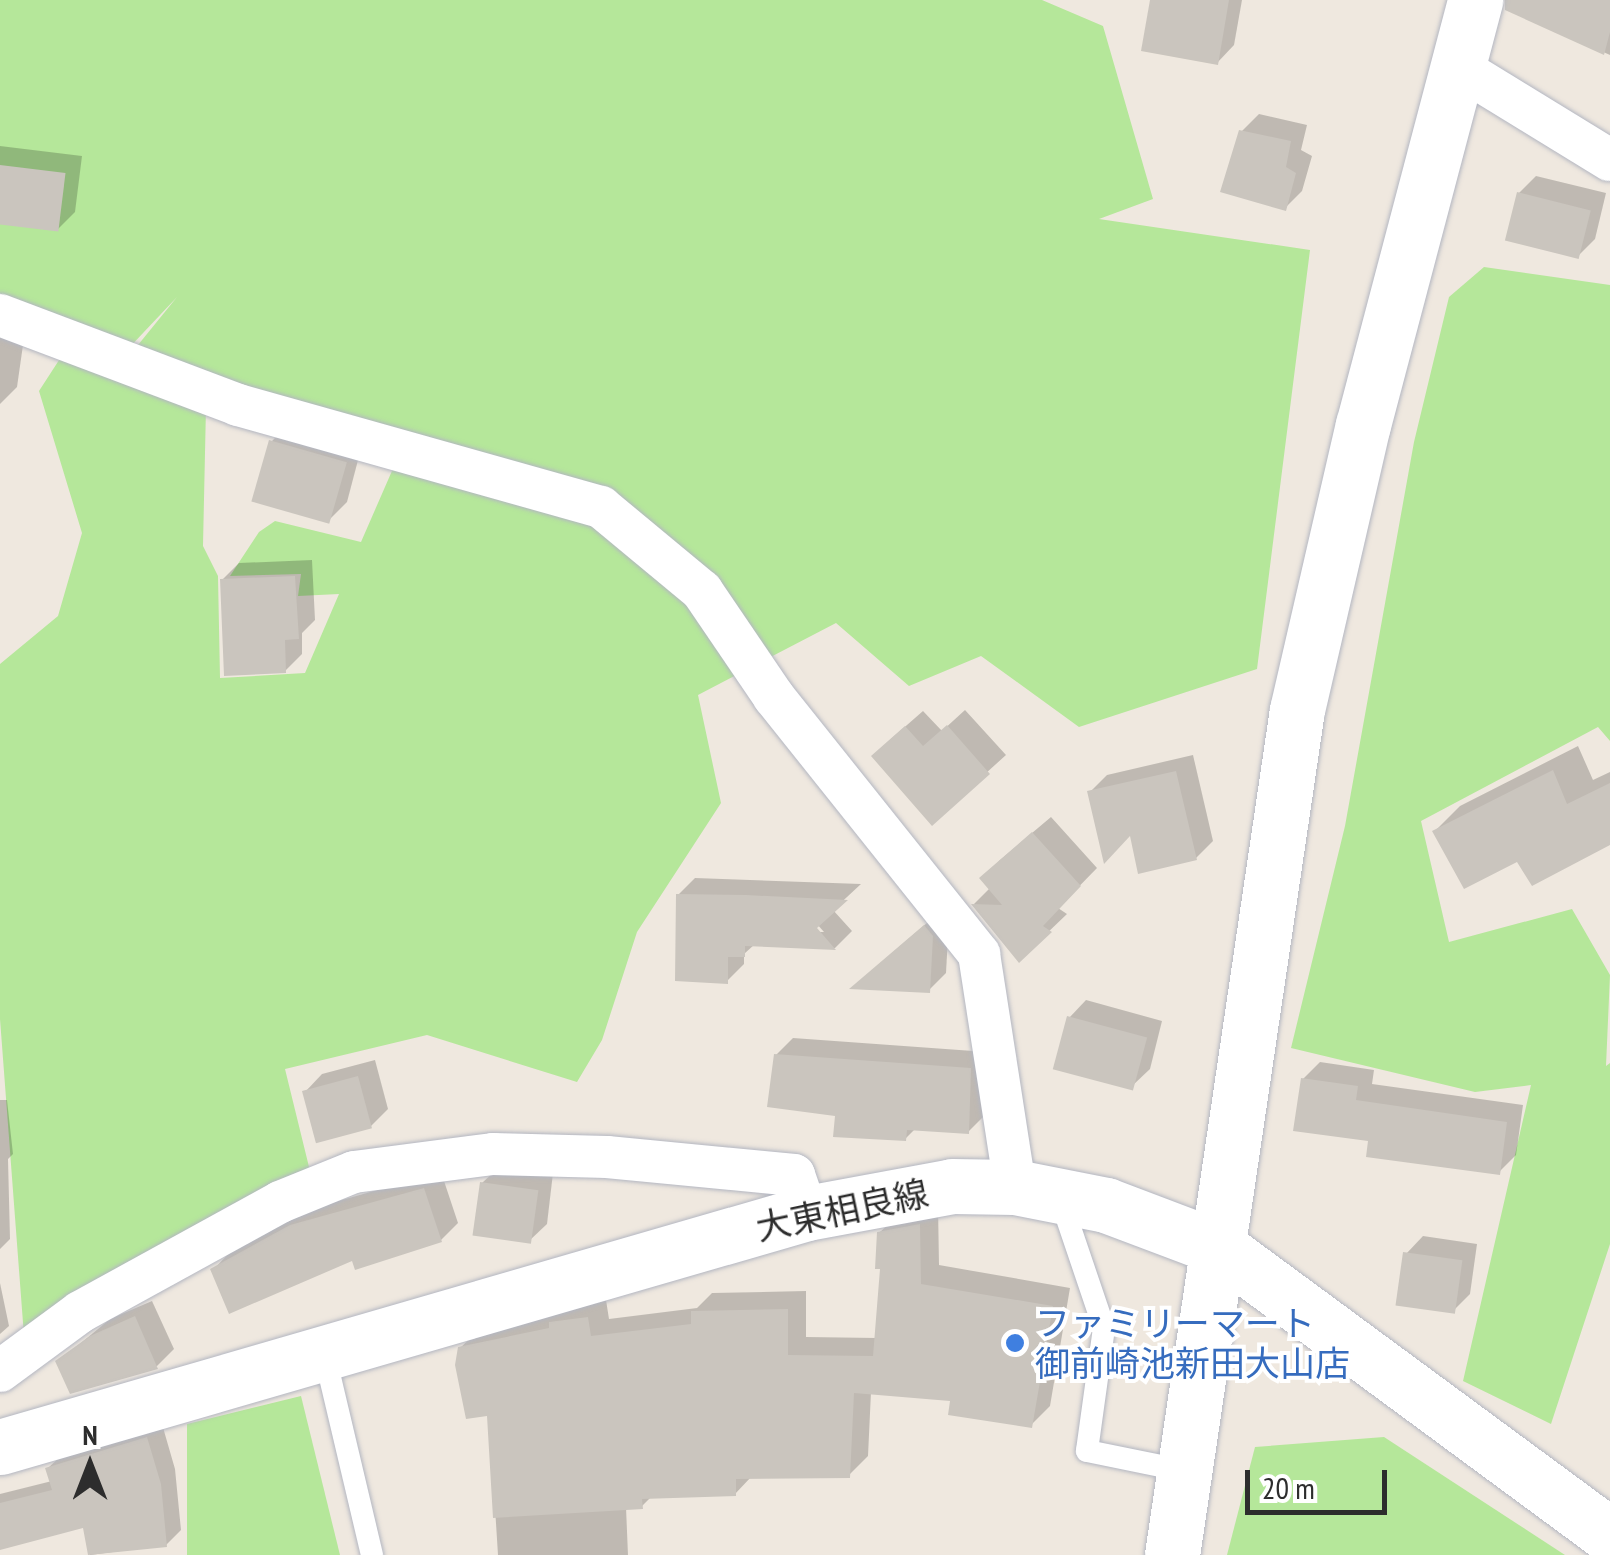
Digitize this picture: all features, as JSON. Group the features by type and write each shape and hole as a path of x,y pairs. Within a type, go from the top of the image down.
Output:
{"main road":[{"path":"1172,1555 1297,710 1363,425 1475,0"},
{"name":"大東相良線","path":"0,1447 807,1213 952,1186 1037,1192 1164,1223 1220,1248 1610,1536"}],"street":[{"path":"1458,67 1610,160"},
{"path":"0,315 238,405 601,507 702,591 774,697 979,954 1037,1192"},
{"path":"0,1371 80,1312 280,1202 354,1172 493,1154 607,1157 794,1175 807,1213"}],"lane":[{"path":"1037,1192 1104,1328 1087,1451 1185,1471"},
{"path":"324,1352 372,1555"}],"green space":[{"path":"0,0 1042,0 1103,26 1153,199 1099,219 1310,250 1257,669 1079,727 981,656 909,686 836,623 698,695 721,803 637,932 602,1040 577,1082 427,1035 285,1069 310,1171 24,1336 0,1019 0,664 58,616 82,533 39,391 63,354 206,407 203,546 218,576 220,678 305,673 339,594 298,596 301,574 230,576 259,532 275,521 361,542 395,464 125,361 177,297 127,350 0,304"},
{"path":"1484,267 1610,285 1610,741 1598,727 1421,821 1449,942 1572,909 1610,975 1606,1066 1610,1063 1610,1244 1551,1424 1463,1381 1531,1085 1475,1092 1291,1048 1345,826 1414,442 1449,297"},
{"path":"301,1396 340,1555 187,1555 187,1424"},
{"path":"1384,1437 1565,1555 1227,1555 1255,1447"}],"building":[{"path":"1150,0 1229,0 1218,65 1141,51"},
{"path":"1505,0 1610,0 1610,32 1604,55 1505,10"},
{"path":"1239,130 1291,141 1286,167 1296,173 1286,211 1220,192"},
{"path":"0,165 66,173 58,232 0,224"},
{"path":"1517,192 1591,210 1579,259 1505,241"},
{"path":"269,440 347,462 329,524 251,502"},
{"path":"295,576 299,639 285,640 286,673 224,676 220,579"},
{"path":"947,725 990,774 932,826 871,756 905,726 923,746"},
{"path":"1553,770 1567,804 1610,783 1610,845 1532,886 1517,862 1464,889 1432,831"},
{"path":"1176,771 1197,860 1138,874 1130,836 1104,864 1087,791"},
{"path":"1032,832 1081,886 1043,926 1052,932 1019,963 971,904 1002,905 979,878"},
{"path":"676,894 848,900 817,928 836,950 745,946 745,957 728,957 728,984 675,981"},
{"path":"924,925 933,936 930,993 849,989"},
{"path":"1067,1016 1147,1037 1133,1091 1053,1069"},
{"path":"774,1054 971,1068 969,1134 907,1130 906,1141 833,1137 835,1116 767,1107"},
{"path":"358,1076 372,1128 316,1143 302,1091"},
{"path":"1301,1078 1358,1086 1356,1100 1507,1122 1500,1175 1366,1157 1368,1141 1293,1131"},
{"path":"480,1182 538,1190 531,1244 472,1235"},
{"path":"424,1188 442,1242 355,1270 352,1261 229,1314 210,1269 290,1225"},
{"path":"920,1224 921,1284 1053,1306 1032,1428 948,1415 950,1401 854,1393 850,1478 736,1479 736,1496 642,1499 643,1509 493,1518 487,1416 466,1419 455,1365 458,1347 549,1328 549,1322 588,1317 591,1336 691,1324 691,1311 788,1309 788,1355 873,1356 880,1269 875,1269 877,1232"},
{"path":"1403,1252 1462,1260 1455,1314 1395,1305"},
{"path":"135,1316 158,1369 70,1394 55,1361 90,1336"},
{"path":"147,1437 161,1484 167,1547 88,1555 83,1528 0,1550 0,1503 52,1490 45,1468"}],"place":[{"name":"ファミリーマート 御前崎池新田大山店","path":"1015,1343"}]}
